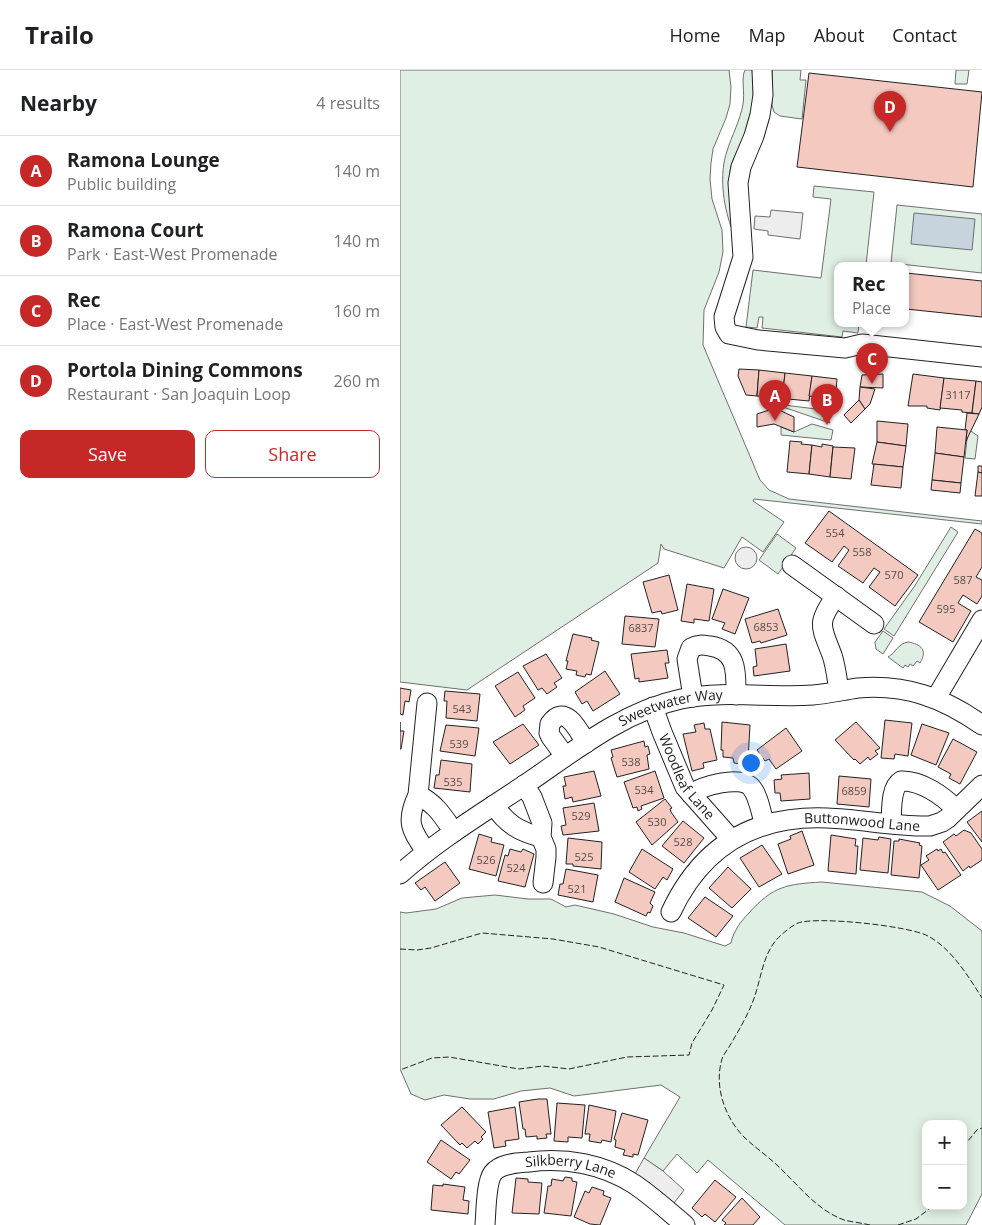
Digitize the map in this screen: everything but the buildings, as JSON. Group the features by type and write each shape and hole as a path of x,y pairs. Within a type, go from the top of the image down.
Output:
{"street":[{"path":"762,70 763,95 760,114 739,175 738,191 744,257 726,310 724,322 729,334 758,340 845,348 862,344 982,357"},
{"path":"792,565 874,624"},
{"path":"836,596 827,608 822,627 823,636 834,664 839,691"},
{"path":"936,698 982,620"},
{"path":"693,697 687,658 691,648 699,645 719,648 731,657 736,674 736,695"},
{"name":"Sweetwater Way","path":"400,874 426,851 586,742 616,724 653,707 693,697 736,695 797,696 857,688 889,688 936,698 966,714 982,726"},
{"path":"426,851 416,838 410,824 412,807 418,795 427,703"},
{"name":"Woodleaf Lane","path":"653,707 679,774 691,794 730,839"},
{"path":"565,756 549,733 550,724 556,718 563,717 571,720 586,742"},
{"path":"892,823 894,790 901,781 919,785 936,793 956,809"},
{"path":"691,794 702,788 730,782 747,784 753,791 765,825"},
{"name":"Buttonwood Lane","path":"730,839 782,820 805,817 930,826 942,822 982,784"},
{"path":"524,785 532,797 542,823 543,831 541,837 546,849 543,882"},
{"path":"418,795 430,801 439,810 454,832"},
{"path":"494,805 502,817 516,828 541,837"},
{"path":"671,912 688,880 699,867 730,839"},
{"name":"Silkberry Lane","path":"485,1225 488,1189 493,1173 497,1169 509,1165 551,1160 605,1169 626,1179 684,1225"}],"green space":[{"path":"400,70 729,70 730,104 713,149 710,179 712,199 722,230 723,252 719,272 704,310 703,345 760,480 769,490 789,499 982,521 982,524 754,499 753,501 784,522 763,552 742,537 724,568 664,549 661,544 658,563 467,690 400,682"},
{"path":"745,70 752,70 753,102 748,126 731,166 729,189 731,227 724,199 723,170 727,151 742,110"},
{"path":"772,70 801,70 800,80 806,80 802,119 780,116 774,112 772,105"},
{"path":"956,70 969,70 967,84 955,84"},
{"path":"814,186 874,192 866,262 834,262 834,327 859,327 858,333 843,331 842,337 762,328 763,317 759,317 757,328 746,327 753,270 821,278 831,199 813,197"},
{"path":"897,205 982,214 982,273 909,265 909,262 891,262"},
{"path":"784,405 824,410 830,423 783,407"},
{"path":"812,424 833,430 831,440 781,435 781,427 794,432"},
{"path":"968,429 978,436 975,459 965,458"},
{"path":"951,527 958,532 894,636 884,629 914,587"},
{"path":"777,534 796,548 778,574 759,560"},
{"path":"883,631 893,638 883,654 876,649 875,642"},
{"path":"908,642 920,646 923,655 920,663 917,661 913,666 910,664 908,667 905,665 903,668 888,657 901,645"},
{"path":"822,882 922,892 950,906 982,931 982,1194 966,1225 785,1225 708,1160 697,1173 677,1154 663,1171 644,1158 680,1097 661,1085 574,1096 550,1088 521,1091 494,1099 470,1099 444,1095 425,1100 411,1094 400,1069 400,912 436,909 462,898 495,895 528,899 551,899 566,907 575,905 614,914 653,927 684,933 725,946 731,943 735,931 743,920 766,897 781,888"}],"shaded area":[{"path":"771,210 803,213 800,239 768,235 768,231 754,229 755,216 770,217"},
{"path":"914,213 975,219 972,250 911,244"},
{"path":"746,547 756,554 757,558 750,568 746,569 736,562 735,558 742,548"},
{"path":"644,1158 663,1171 684,1190 674,1203 635,1174"}],"fence":[{"path":"870,1225 844,1220 834,1216 817,1204 743,1136 726,1110 722,1100 719,1079 722,1059 751,1006 764,962 777,939 798,923 808,921 843,921 903,929 918,932 937,941 959,964 982,998"},
{"path":"400,949 417,950 431,948 482,933 553,939 599,947 724,985 712,1010 692,1043 689,1055 627,1057 569,1069 543,1066 519,1069 449,1057 432,1058 400,1070"},
{"path":"967,1142 977,1130 982,1128"},
{"path":"898,1225 916,1219 928,1210"}],"place":[{"name":"Portola Dining Commons","path":"890,132"},
{"name":"Rec","path":"872,384"},
{"name":"Ramona Lounge","path":"775,421"},
{"name":"Ramona Court","path":"827,425"}]}
